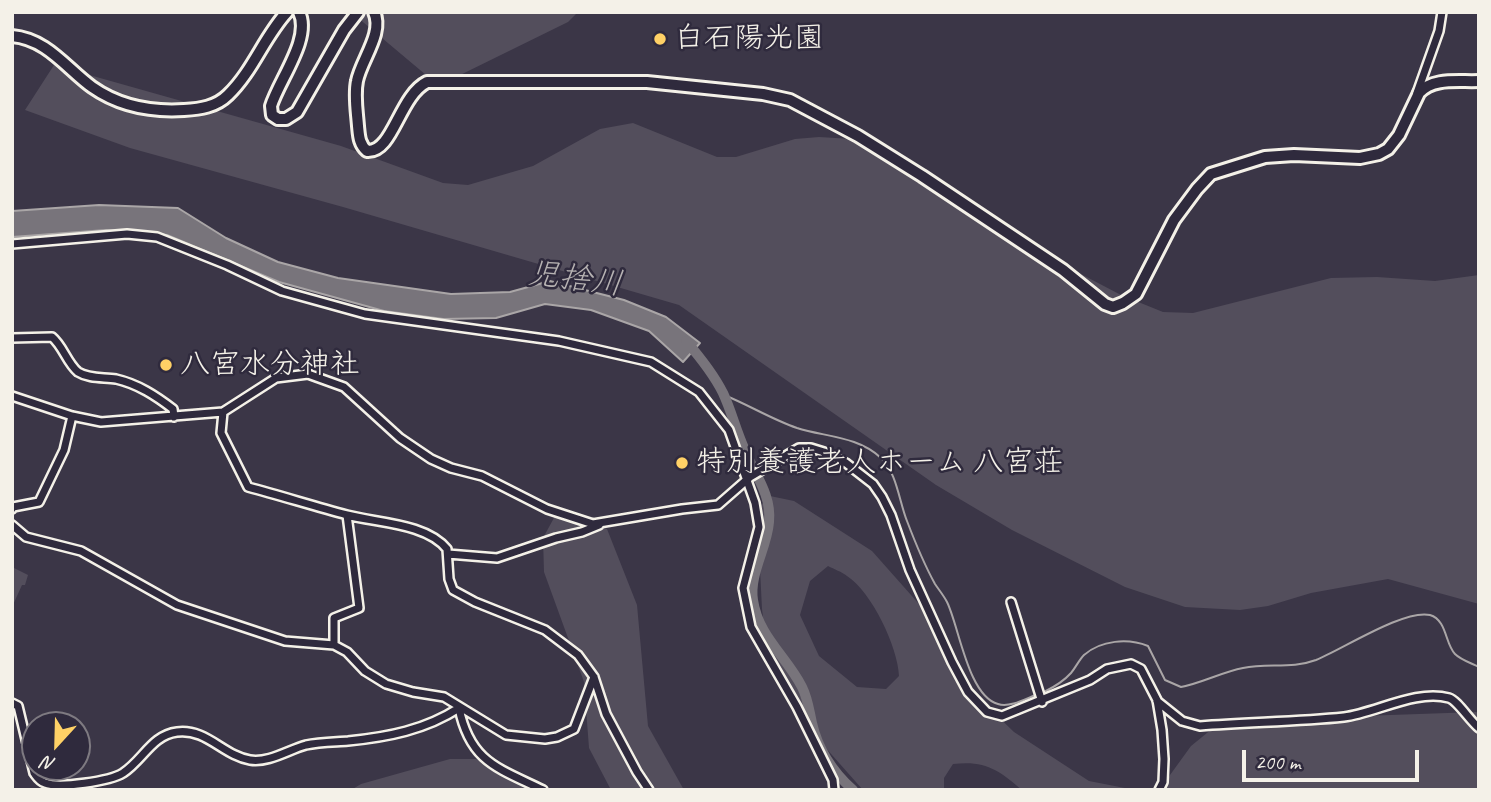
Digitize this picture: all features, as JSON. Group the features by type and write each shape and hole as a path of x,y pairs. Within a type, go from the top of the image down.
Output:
{"street":[{"path":"12,36 28,39 41,46 93,87 130,105 160,111 195,109 214,104 228,95 287,12"},
{"path":"299,12 303,25 300,39 271,106 272,115 278,119 292,116 303,104 339,39 358,12"},
{"path":"374,12 377,20 376,32 356,86 359,135 361,144 367,151 373,152 382,146 412,92 426,82 647,82 763,94 803,106 858,136 1042,255 1105,304 1113,307 1136,294 1174,220 1196,189 1211,174 1265,157 1294,155 1360,158 1378,154 1393,144 1422,89 1434,84 1479,81"},
{"path":"1414,104 1443,12"},
{"path":"12,244 127,234 157,237 282,291 365,314 559,341 641,358 682,380 704,397 729,430 749,479 759,527 743,588 751,627 797,707 833,780 834,790"},
{"path":"12,338 52,337 58,341 77,371 115,379 148,391 173,410 174,417"},
{"path":"12,396 72,416 101,422 174,417 223,412 283,376 304,374 344,387 400,438 431,459 498,483 557,513 583,522 600,524"},
{"path":"223,412 221,433 248,487 347,515 406,526 442,543 448,554 449,579 453,590 549,633 578,655 594,677 606,714 649,790"},
{"path":"12,509 39,502 64,450 72,416"},
{"path":"448,554 497,558 600,524 718,505 776,461 799,448 811,448 846,463 873,484 891,515 910,570 968,692 982,708 996,716 1002,716 1042,702 1090,680 1107,669 1131,664 1141,669 1157,700 1164,759 1163,782 1159,790"},
{"path":"334,645 334,618 359,608 347,515"},
{"path":"12,525 26,537 81,551 177,605 285,641 334,645 347,652 365,671 386,684 444,697 506,736 552,739 576,726 584,698 594,677"},
{"path":"1011,602 1042,702"},
{"path":"1157,700 1182,721 1200,726 1344,717 1399,702 1447,698 1454,700 1479,728"},
{"path":"12,703 18,706 34,773 41,781 52,785 121,774 157,739 177,732 199,734 238,757 253,761 269,759 307,745 388,737 438,722 459,708"},
{"path":"459,708 469,742 480,757 543,790"}],"shaded area":[{"path":"351,12 578,12 568,22 450,80 426,75"},
{"path":"54,65 341,146 443,183 468,185 533,166 600,129 633,123 717,157 736,157 795,139 852,139 903,163 1037,251 1121,295 1163,312 1193,313 1331,278 1377,277 1435,281 1479,275 1479,604 1388,579 1240,610 1185,607 1125,587 1012,530 936,485 679,305 130,148 25,110"},
{"path":"99,205 178,208 226,238 278,262 338,278 451,294 510,292 550,281 624,300 666,317 700,343 683,362 649,331 591,310 545,304 496,318 443,319 384,311 279,282 167,235 106,230 12,237 12,211"},
{"path":"770,496 794,501 872,551 919,604 960,680 1014,732 1089,781 1135,790 1022,790 991,768 964,763 953,764 944,778 944,790 863,790 793,711 769,668 762,609 757,509","holes":["828,566 845,575 866,594 889,636 899,676 886,689 857,687 819,656 800,615 810,581"]},
{"path":"555,516 584,520 607,529 637,605 648,726 684,790 611,790 589,748 584,682 544,572 543,538"},
{"path":"12,567 28,575 12,607"},
{"path":"1479,713 1479,790 1163,790 1170,775 1191,746 1218,724"},
{"path":"450,759 476,759 528,790 351,790 361,784"}],"waterway":[{"name":"児捨川","path":"686,341 723,393 768,502 768,532 752,590 756,613 767,635 802,687 822,751 839,776 853,790"},
{"path":"724,395 797,428 862,445 881,458 891,471 923,561 947,602 979,688 988,698 1003,705 1038,694"},
{"path":"1044,692 1068,676 1084,655 1106,643 1123,641 1148,646 1165,680 1181,687 1243,668 1307,663 1373,631 1419,615 1436,618 1455,654 1479,667"}],"place":[{"name":"白石陽光園","path":"660,39"},
{"name":"八宮水分神社","path":"166,365"},
{"name":"特別養護老人ホーム 八宮荘","path":"682,463"}]}
